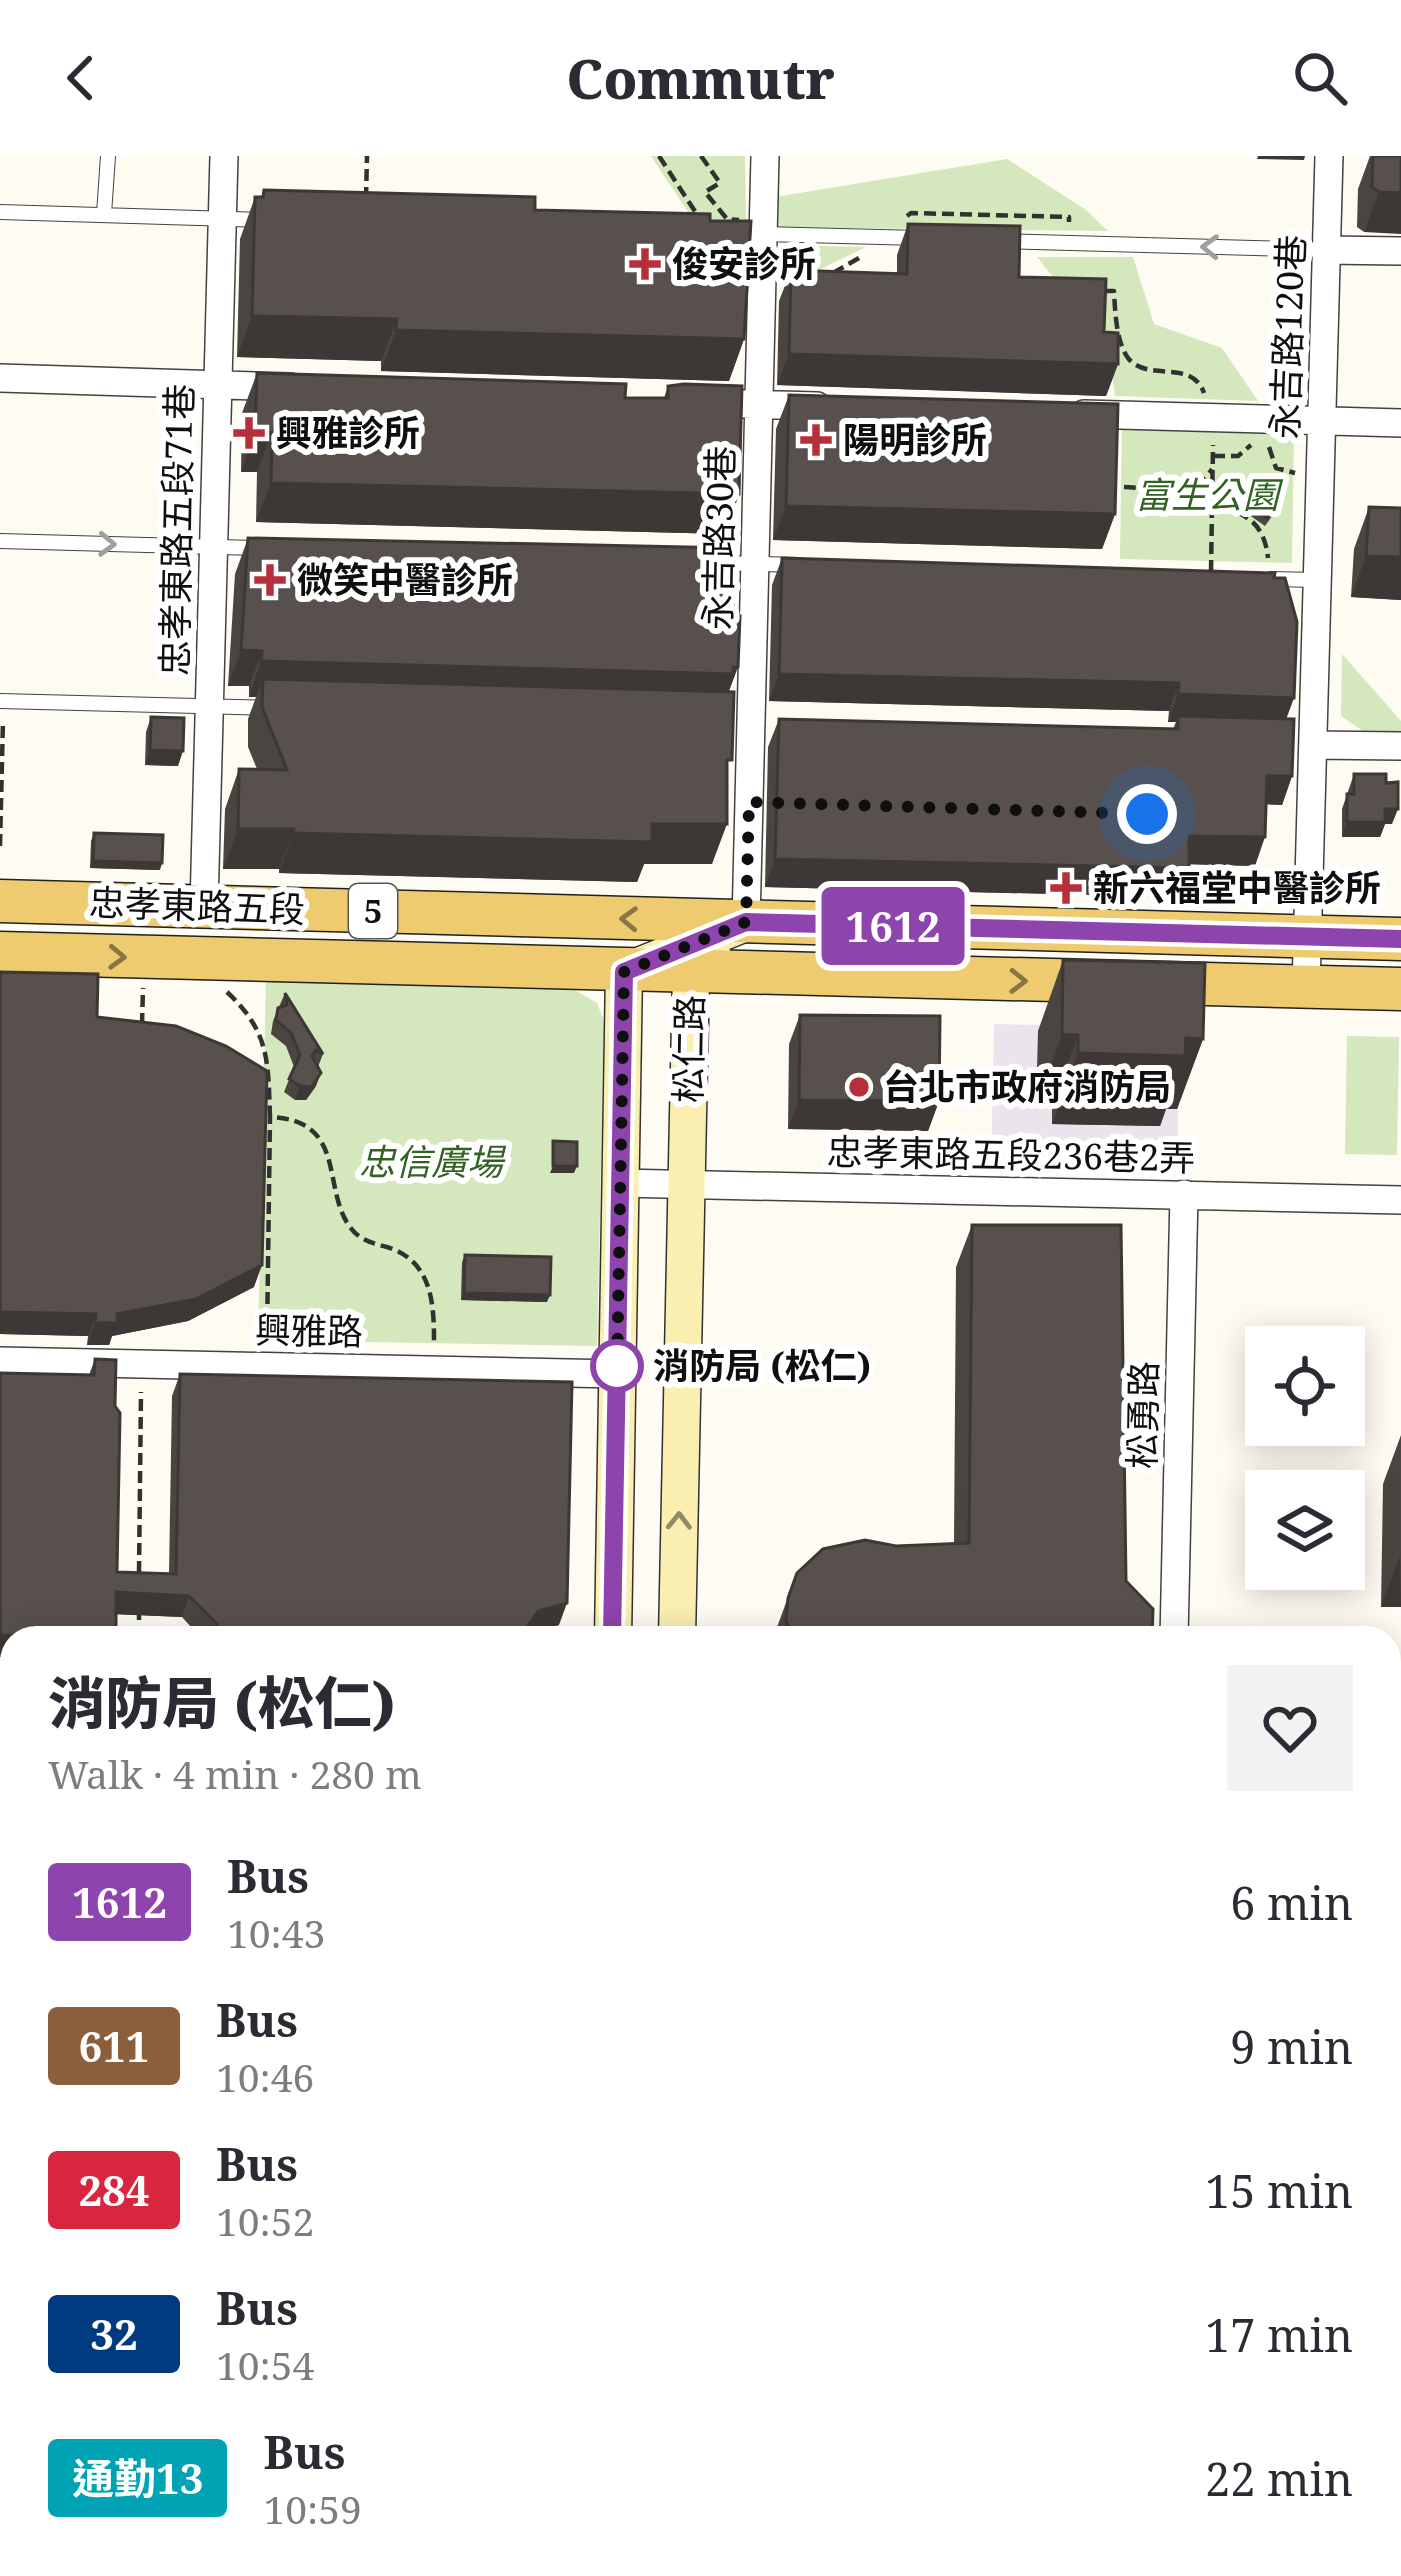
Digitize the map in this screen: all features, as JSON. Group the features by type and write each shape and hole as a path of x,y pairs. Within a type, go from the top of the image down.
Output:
{"main road":[{"name":"忠孝東路五段","path":"0,901 746,922 902,952 1306,987 1401,989"},
{"name":"忠孝東路五段","path":"0,953 691,974 902,952 1307,937 1401,939"}],"street":[{"name":"忠孝東路五段71巷","path":"204,906 224,156"},
{"name":"永吉路30巷","path":"746,922 759,405 751,229 765,156"},
{"name":"永吉路120巷","path":"1306,987 1306,739 1318,580 1329,156"},
{"path":"1327,250 1401,251"},
{"path":"0,378 313,388"},
{"path":"673,401 842,407"},
{"path":"1051,413 1401,423"},
{"path":"1306,739 1401,746"},
{"name":"松仁路","path":"613,1626 624,972 746,922"},
{"name":"松仁路","path":"676,1626 691,974 746,922"},
{"name":"忠孝東路五段236巷2弄","path":"620,1183 1401,1200"},
{"name":"松勇路","path":"1174,1626 1184,1194"},
{"name":"興雅路","path":"0,1361 617,1374"}],"lane":[{"path":"104,214 108,156"},
{"path":"0,212 294,220"},
{"path":"751,229 896,230 938,239"},
{"path":"982,240 1327,250"},
{"path":"0,541 285,549"},
{"path":"691,562 821,566"},
{"path":"1249,578 1318,580"},
{"path":"2,701 283,709"}],"path":[{"path":"366,200 367,156"},
{"path":"659,156 699,218 727,219 751,229"},
{"path":"701,156 720,183 705,192 727,219"},
{"path":"832,273 896,230 911,213 1070,217 1070,243"},
{"path":"1099,301 1114,298"},
{"path":"1213,456 1238,456 1269,438 1269,456 1276,468 1296,473"},
{"path":"1124,488 1190,488 1203,483 1213,467"},
{"path":"1190,488 1202,501 1227,505 1252,524 1263,535 1268,558"},
{"path":"0,846 2,701"},
{"path":"142,1042 143,985"},
{"path":"223,988 252,1016 268,1056 267,1354"},
{"path":"269,1118 297,1124 323,1143 334,1168 342,1215 354,1233 373,1245 392,1249 419,1268 431,1292 434,1369"},
{"path":"139,1591 141,1364"},
{"path":"139,1614 139,1626"}],"shaded area":[{"path":"994,1024 1180,1028 1177,1172 991,1168"}],"green space":[{"path":"651,156 745,156 746,225 696,224"},
{"path":"1007,159 1086,210 1108,231 773,227 775,197"},
{"path":"772,245 866,247 796,281 772,280"},
{"path":"1037,257 1133,257 1154,324 1222,348 1258,401 1115,396 1103,305 1069,297"},
{"name":"富生公園","path":"1122,425 1294,431 1292,563 1120,559"},
{"path":"1342,654 1401,721 1401,732 1363,731 1341,716"},
{"name":"忠信廣場","path":"266,978 571,988 597,1003 604,1021 597,1346 258,1340"},
{"path":"1347,1036 1399,1037 1397,1155 1345,1154"}],"building":[{"path":"1373,156 1401,156 1401,193 1372,187"},
{"path":"264,190 535,197 535,210 710,214 710,221 751,221 744,339 396,330 397,319 252,316 255,197 263,197"},
{"path":"908,224 1020,226 1019,277 1106,279 1104,332 1118,333 1118,364 789,354 791,270 907,274"},
{"path":"257,373 626,384 625,398 668,398 668,386 684,384 742,386 739,494 271,483 272,433 255,432"},
{"path":"789,395 1118,404 1115,514 786,506"},
{"path":"1267,486 1282,497 1267,518 1251,506"},
{"path":"1369,507 1401,508 1401,557 1366,556"},
{"path":"248,538 734,548 733,616 740,616 738,667 733,667 733,674 261,661 262,651 241,650"},
{"path":"782,558 1275,573 1274,578 1285,578 1297,622 1294,698 1178,694 1179,683 779,674"},
{"path":"263,679 734,692 727,824 652,824 652,842 238,829 239,769 287,770 262,707"},
{"path":"1178,716 1294,719 1292,776 1267,776 1265,837 1189,836 1189,868 775,859 779,719 1178,729"},
{"path":"151,717 184,718 183,751 150,750"},
{"path":"1354,774 1386,774 1386,783 1398,782 1398,809 1385,809 1385,822 1347,822 1347,794 1354,794"},
{"path":"94,833 163,835 162,863 93,861"},
{"path":"1063,960 1205,963 1203,1039 1186,1038 1185,1056 1078,1053 1078,1035 1062,1035"},
{"path":"0,972 98,974 97,1017 176,1026 226,1046 267,1071 262,1265 196,1299 117,1314 117,1323 95,1323 96,1314 0,1312"},
{"path":"285,993 323,1054 316,1050 312,1056 321,1073 311,1087 289,1079 300,1055 291,1033 276,1020 278,1008 287,1005"},
{"name":"台北市政府消防局","path":"800,1015 940,1016 939,1101 799,1100"},
{"path":"553,1141 577,1142 577,1166 553,1166"},
{"path":"972,1225 1121,1225 1126,1581 1153,1609 1152,1626 788,1626 788,1598 797,1573 823,1549 865,1540 896,1546 969,1543"},
{"path":"465,1255 551,1257 550,1295 464,1293"},
{"path":"95,1359 116,1360 115,1406 120,1413 117,1572 176,1574 180,1374 572,1382 567,1603 538,1611 528,1626 217,1626 189,1596 116,1592 116,1626 0,1626 0,1373 94,1375"}],"bus line":[{"name":"1612","path":"612,1626 624,972 746,922 1401,939"}],"place":[{"name":"俊安診所","path":"645,264"},
{"name":"興雅診所","path":"249,433"},
{"name":"陽明診所","path":"816,440"},
{"name":"微笑中醫診所","path":"270,580"},
{"name":"新六福堂中醫診所","path":"1066,888"},
{"name":"台北市政府消防局","path":"859,1087"},
{"name":"消防局 (松仁)","path":"617,1366"}],"route":[{"path":"617,1366 617,1374 624,972 746,922 749,802 1147,814"}]}
